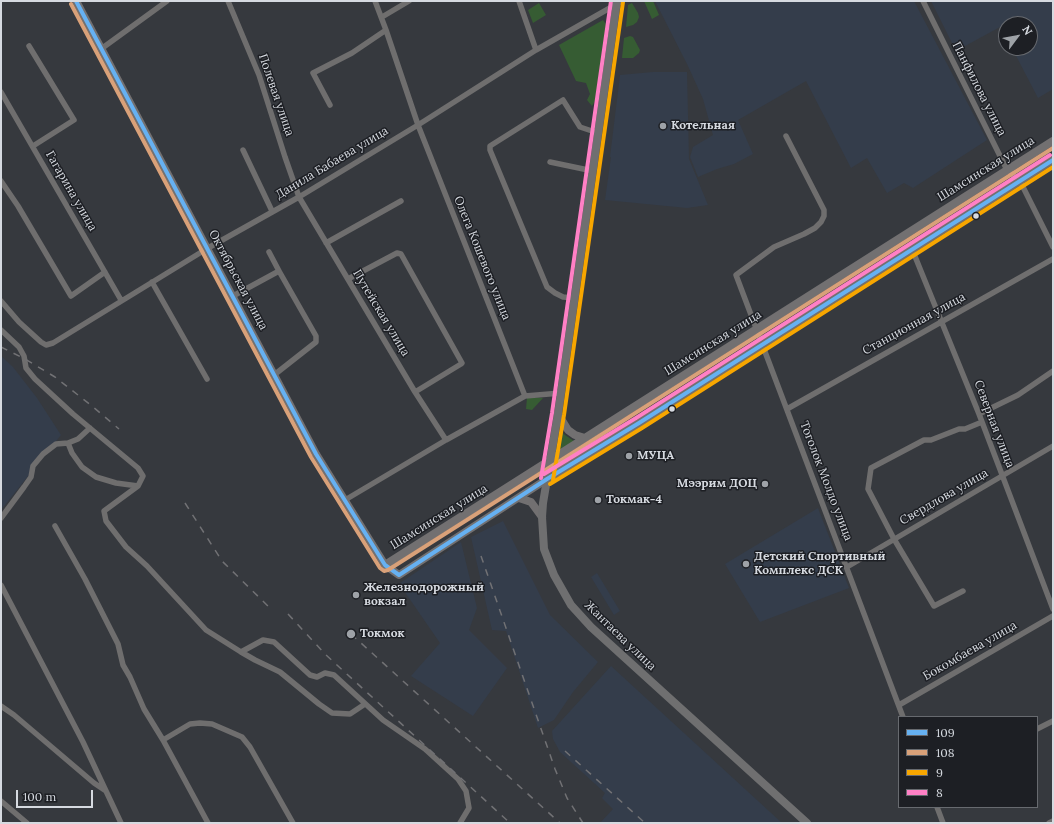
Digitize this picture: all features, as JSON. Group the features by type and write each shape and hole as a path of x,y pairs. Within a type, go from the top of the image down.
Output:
{"main road":[{"name":"Октябрьская улица","path":"76,1 316,454 385,565"},
{"name":"Жантаева улица","path":"618,2 558,414 547,479 542,517 544,549 547,561 571,605 598,634 807,823"},
{"name":"Шамсинская улица","path":"1053,141 385,565 399,575 547,479 639,423 1053,160"},
{"path":"558,414 568,430 575,435 585,438"},
{"path":"519,498 531,502 542,517"}],"street":[{"path":"101,49 167,1"},
{"name":"Полевая улица","path":"228,1 259,75 299,197"},
{"name":"Олега Кошевого улица","path":"375,1 382,17 419,126 525,396"},
{"path":"382,17 409,1"},
{"path":"519,1 536,50"},
{"name":"Панфилова улица","path":"923,1 1007,170 1020,181 1053,247"},
{"name":"Данила Бабаева улица","path":"1,301 19,322 41,342 46,345 53,343 208,248 299,197 419,126 536,50 618,2"},
{"path":"330,105 313,73 352,53 386,30"},
{"path":"29,46 74,120 33,146"},
{"name":"Гагарина улица","path":"1,92 121,300"},
{"path":"575,298 563,297 555,294 547,286 490,150 490,146 563,100 580,126 598,132"},
{"name":"Тоголок Молдо улица","path":"786,136 824,210 824,216 815,228 774,247 736,275 903,716"},
{"path":"243,150 272,212"},
{"path":"550,162 593,171"},
{"path":"1,181 18,206 71,296 105,272"},
{"name":"Путейская улица","path":"299,197 415,392 446,440"},
{"path":"326,243 401,201"},
{"name":"Северная улица","path":"912,249 979,414 1053,609"},
{"path":"269,252 317,339 316,342 274,375"},
{"path":"348,279 397,254 401,254 462,362 415,392"},
{"name":"Станционная улица","path":"787,408 1053,258"},
{"path":"233,296 279,271"},
{"path":"152,282 207,379"},
{"path":"1,330 19,347 24,356 26,368 35,379 72,414 138,468 143,476 138,486 104,511 106,521 126,547 147,566 206,630 255,660 280,672 332,713 350,714 365,704"},
{"path":"979,414 1018,395 1053,371"},
{"path":"346,500 446,440 525,396 561,393"},
{"path":"963,591 934,606 894,539 868,489 871,468 924,440 931,440 982,422"},
{"path":"1,518 24,488 31,477 33,466 42,454 56,444 68,443 78,439 90,428"},
{"path":"68,443 72,453 82,467 96,477 116,483 138,486"},
{"name":"Свердлова улица","path":"846,567 1053,446"},
{"path":"55,526 85,579 118,644 123,665 144,709 163,740 208,823"},
{"path":"1,585 82,742 121,823"},
{"name":"Бокомбаева улица","path":"899,706 1053,616"},
{"path":"241,652 263,640 274,642 310,675 317,677 326,674 334,674 383,720 425,748 458,779 466,791 469,808 460,823"},
{"path":"1,706 14,715 106,792"},
{"path":"1038,729 1053,722"},
{"path":"163,740 190,724 200,723 212,724 242,737 250,747 293,823"},
{"path":"1,801 27,823"},
{"path":"937,808 943,823"}],"shaded area":[{"path":"655,1 914,1 987,140 913,188 904,183 887,193 867,158 851,168 806,81 738,120 753,154 734,164 698,177 690,157 693,147 713,135 703,99"},
{"path":"931,1 1053,1 1053,89 1038,98 1016,56 1038,56 1038,16 998,16 998,28 956,51"},
{"name":"Котельная","path":"653,72 687,72 689,159 708,205 687,208 605,200 620,75"},
{"path":"1,356 13,367 37,398 61,435 1,510"},
{"path":"818,508 849,588 760,622 725,564"},
{"path":"503,521 550,615 598,662 573,692 554,720 538,728 506,631 492,630 471,537"},
{"path":"461,542 477,608 469,630 507,668 473,716 411,676 440,643 400,583"},
{"path":"597,573 620,611 614,615 591,577"},
{"path":"611,666 782,823 600,823 613,809 602,798 605,793 560,752 553,739 552,731"}],"green space":[{"path":"644,1 653,1 659,15 652,19"},
{"path":"539,3 546,15 533,23 528,10"},
{"path":"632,3 639,17 637,22 626,27 628,5"},
{"path":"603,20 606,24 595,101 592,106 587,100 590,94 586,83 576,81 559,45"},
{"path":"630,36 633,37 640,50 639,53 633,58 622,58 624,38"},
{"path":"527,398 543,398 532,410 526,409"},
{"path":"560,430 574,441 557,454"}],"railway":[{"path":"1,347 55,377 119,429"},
{"path":"185,503 222,561 272,610"},
{"path":"481,556 555,769 567,798 583,823"},
{"path":"288,614 326,655 510,823"},
{"path":"351,634 560,823"},
{"path":"565,751 645,823"}],"transit line":[{"name":"109","path":"76,1 316,454 385,565 399,575 547,479 639,423 1053,160"},
{"name":"8","path":"541,478 552,413 611,1"},
{"name":"9","path":"553,480 564,415 623,2"},
{"name":"108","path":"71,4 311,457 380,568 384,571 388,570 1053,148"},
{"name":"8","path":"544,474 636,418 1050,155"},
{"name":"9","path":"550,484 642,428 1053,167"}],"place":[{"name":"Котельная","path":"663,126"},
{"name":"МУЦА","path":"629,456"},
{"name":"Мээрим ДОЦ","path":"765,484"},
{"name":"Токмак-4","path":"598,500"},
{"name":"Детский Спортивный Комплекс ДСК","path":"746,564"},
{"name":"Железнодорожный вокзал","path":"356,595"},
{"name":"Токмок","path":"351,634"}]}
